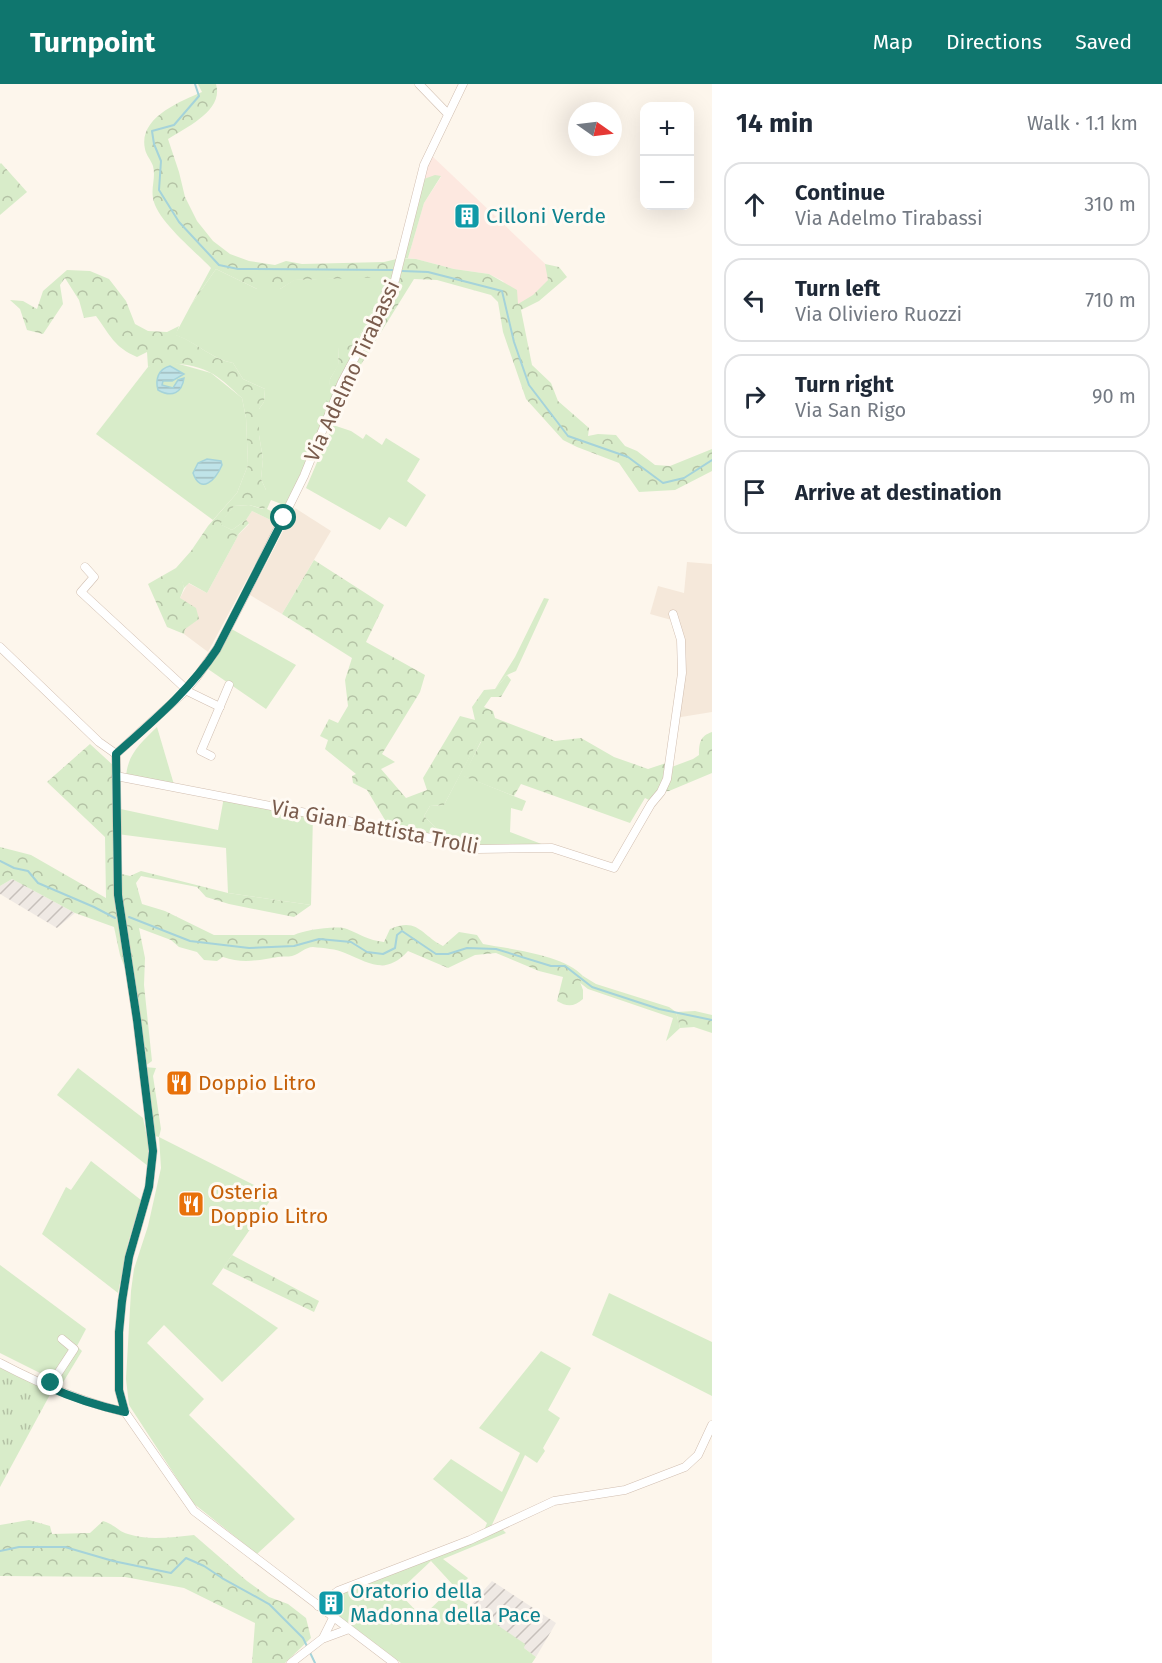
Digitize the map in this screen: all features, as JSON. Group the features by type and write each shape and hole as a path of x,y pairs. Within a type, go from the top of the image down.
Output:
{"street":[{"path":"419,84 448,114"},
{"name":"Via Adelmo Tirabassi","path":"116,754 186,690 217,649 304,476 342,382 394,284 421,176 463,84"},
{"path":"85,567 94,577 81,592 186,690 220,707"},
{"name":"Via Gian Battista Trolli","path":"116,776 399,831 478,849 552,848 614,868 667,779 682,673 681,640 673,614"},
{"path":"0,647 95,738 116,754 118,895 137,1020 153,1151 151,1178 129,1257 122,1301 119,1332 119,1390 125,1412 194,1511 394,1663"},
{"path":"211,756 201,751 229,686"},
{"path":"49,1387 74,1349 62,1339"},
{"path":"0,1363 49,1387 92,1404 125,1412"},
{"path":"318,1606 338,1592 470,1540 554,1501 625,1491 685,1467 698,1455 712,1425"},
{"path":"322,1639 333,1617"},
{"path":"291,1663 322,1639 349,1629"}],"shaded area":[{"path":"430,154 560,278 518,308 503,281 489,274 454,269 408,258 424,203 441,177 424,179"},
{"path":"295,508 331,531 282,614 250,595"},
{"path":"252,511 277,523 208,652 184,634 180,598 188,583 207,593 239,534 249,524 246,520"},
{"path":"687,562 712,564 712,712 675,718 682,673 675,621 650,614 658,586 684,593"},
{"path":"12,879 75,913 57,928 0,894 0,886"},
{"path":"492,1581 556,1623 536,1657 469,1607"}],"green space":[{"path":"198,84 216,84 215,102 202,117 168,139 185,197 197,221 213,241 230,254 249,261 275,265 286,261 302,264 416,259 454,269 489,274 517,290 518,304 533,295 548,280 545,264 559,267 567,277 539,301 521,310 532,365 551,383 558,401 589,428 588,436 616,435 625,446 637,451 655,465 670,466 712,449 712,471 675,490 639,492 619,463 563,440 526,399 503,332 498,302 491,295 437,280 414,279 352,379 334,421 328,418 325,412 330,379 338,365 339,346 355,345 388,277 295,280 280,289 257,289 216,269 191,305 211,268 177,235 156,207 153,198 154,170 146,151 144,138 148,128 162,113 202,92"},
{"path":"0,164 27,192 0,215"},
{"path":"435,175 441,176 424,203 408,258 401,258 424,179"},
{"path":"216,269 257,289 280,289 294,280 389,276 355,345 339,347 338,366 330,379 328,418 289,507 271,500 267,509 284,518 281,525 252,511 246,520 232,530 219,524 234,506 249,505 263,509 266,490 261,479 263,459 259,435 259,409 264,402 265,389 243,379 233,363 218,358 175,335 191,305"},
{"path":"67,270 90,271 109,279 126,301 135,324 148,331 167,332 179,326 176,335 218,358 233,363 243,379 265,389 264,402 259,409 259,435 263,459 261,479 266,490 267,501 264,509 249,505 234,506 220,524 232,530 246,520 249,523 230,543 214,534 181,574 184,588 180,598 196,608 199,619 185,629 184,634 167,627 148,584 176,568 237,493 248,465 246,418 242,398 217,376 198,368 181,364 148,367 147,352 137,357 129,353 113,340 96,316 84,318 79,300 65,278 60,285 63,304 43,334 27,330 20,309 10,300 23,301 37,309 43,291"},
{"path":"172,362 211,373 242,398 246,418 248,465 237,493 213,520 96,434 148,367 157,363"},
{"path":"333,425 351,431 363,439 366,434 382,445 386,438 420,459 407,481 426,495 406,527 389,517 380,530 306,488"},
{"path":"214,533 230,542 239,534 207,593 189,583 184,588 180,574"},
{"path":"314,560 384,605 366,642 425,675 420,692 382,754 395,762 381,769 406,798 427,790 423,778 460,716 475,720 472,707 484,690 495,689 507,675 511,680 501,697 491,697 484,707 493,711 495,718 555,741 581,738 614,757 648,769 669,762 669,768 693,759 699,755 703,738 712,732 712,773 669,791 661,792 653,802 645,798 630,823 521,784 514,796 463,776 481,742 478,741 444,805 430,806 424,816 450,842 384,828 385,820 367,790 353,783 352,776 356,774 325,749 328,740 320,736 329,719 338,723 348,706 345,680 352,658 282,614"},
{"path":"544,598 549,599 516,671 507,675 495,689 515,657"},
{"path":"228,627 296,665 266,709 205,667"},
{"path":"157,727 175,788 126,778 132,756"},
{"path":"478,740 481,741 464,776 526,801 522,811 511,808 510,832 552,848 478,849 450,842 424,816 430,806 444,805"},
{"path":"90,744 115,767 118,873 130,876 141,871 228,893 311,905 294,917 229,904 206,897 197,887 141,876 136,883 142,904 165,911 214,935 294,935 313,930 342,928 369,939 384,942 390,929 407,925 419,929 443,946 459,932 477,935 483,944 536,954 574,969 583,976 580,982 583,999 573,1005 557,1001 563,977 539,971 496,953 475,955 448,968 408,951 393,963 378,965 338,951 313,947 290,956 244,961 223,957 217,961 204,960 197,952 179,947 171,940 139,928 145,958 144,985 152,1061 144,1067 156,1068 153,1076 161,1129 159,1137 151,1135 131,984 120,955 114,927 75,913 12,879 0,886 0,847 31,855 106,898 105,837 47,782"},
{"path":"224,797 313,814 311,905 228,893 226,848 117,834 116,808 218,830"},
{"path":"583,976 596,984 669,1007 676,1012 680,1028 666,1041 673,1018 588,989 579,982"},
{"path":"695,1011 712,1015 712,1033 694,1027 680,1028 676,1012"},
{"path":"78,1068 143,1118 148,1142 148,1166 57,1095"},
{"path":"159,1137 274,1195 212,1284 278,1328 222,1382 164,1325 147,1343 204,1399 189,1415 295,1519 257,1554 193,1503 129,1405 126,1379 131,1291 134,1269 148,1226 161,1168"},
{"path":"91,1161 141,1200 128,1243 118,1293 42,1234 66,1187 71,1190"},
{"path":"232,1255 319,1301 314,1312 223,1268"},
{"path":"0,1265 86,1329 77,1346 82,1351 62,1384 0,1353"},
{"path":"609,1293 712,1342 712,1396 592,1335"},
{"path":"541,1351 571,1368 548,1410 560,1418 543,1448 545,1451 537,1463 525,1455 489,1531 500,1527 506,1533 443,1559 468,1578 454,1595 525,1644 524,1648 536,1657 532,1663 401,1663 324,1605 337,1595 482,1535 487,1523 433,1479 451,1459 502,1492 520,1453 479,1428","holes":["431,1561 454,1586 422,1617 398,1592"]},
{"path":"0,1363 53,1389 0,1487"},
{"path":"29,1520 50,1526 52,1534 90,1533 103,1521 125,1533 136,1536 161,1538 194,1535 247,1581 269,1597 288,1604 306,1618 311,1638 285,1663 252,1663 255,1623 184,1588 125,1577 0,1576 0,1525"}],"water":[{"path":"170,366 184,374 172,381 163,381 162,385 173,388 178,380 184,378 176,393 168,394 158,390 157,379 160,372"},
{"path":"207,459 221,461 222,465 212,480 204,484 196,480 193,473 198,463"}],"waterway":[{"path":"195,84 199,96 174,125 152,131 154,144 161,161 159,190 179,222 219,265 238,269 394,270"},
{"path":"402,271 428,272 502,291 514,342 529,385 568,436 628,457 663,483 684,478 712,460"},
{"path":"0,861 14,868 28,871 38,883 115,918"},
{"path":"129,917 190,941 249,948 294,946 319,939 351,942 367,952 383,954 395,948 397,935 402,931 436,954 448,954 467,948 496,949 551,966 565,966 592,987 659,1009 712,1020"},
{"path":"0,1551 19,1547 65,1547 113,1561 171,1573 186,1558 269,1604 303,1638 315,1663"}],"place":[{"name":"Cilloni Verde","path":"467,216"},
{"name":"Doppio Litro","path":"179,1083"},
{"name":"Osteria Doppio Litro","path":"191,1204"},
{"name":"Oratorio della Madonna della Pace","path":"331,1603"}],"route":[{"path":"51,1383 49,1387 58,1391 92,1404 125,1412 119,1390 119,1332 122,1301 129,1257 153,1170 153,1151 137,1020 118,895 116,754 182,694 205,667 217,649 284,518"}]}
